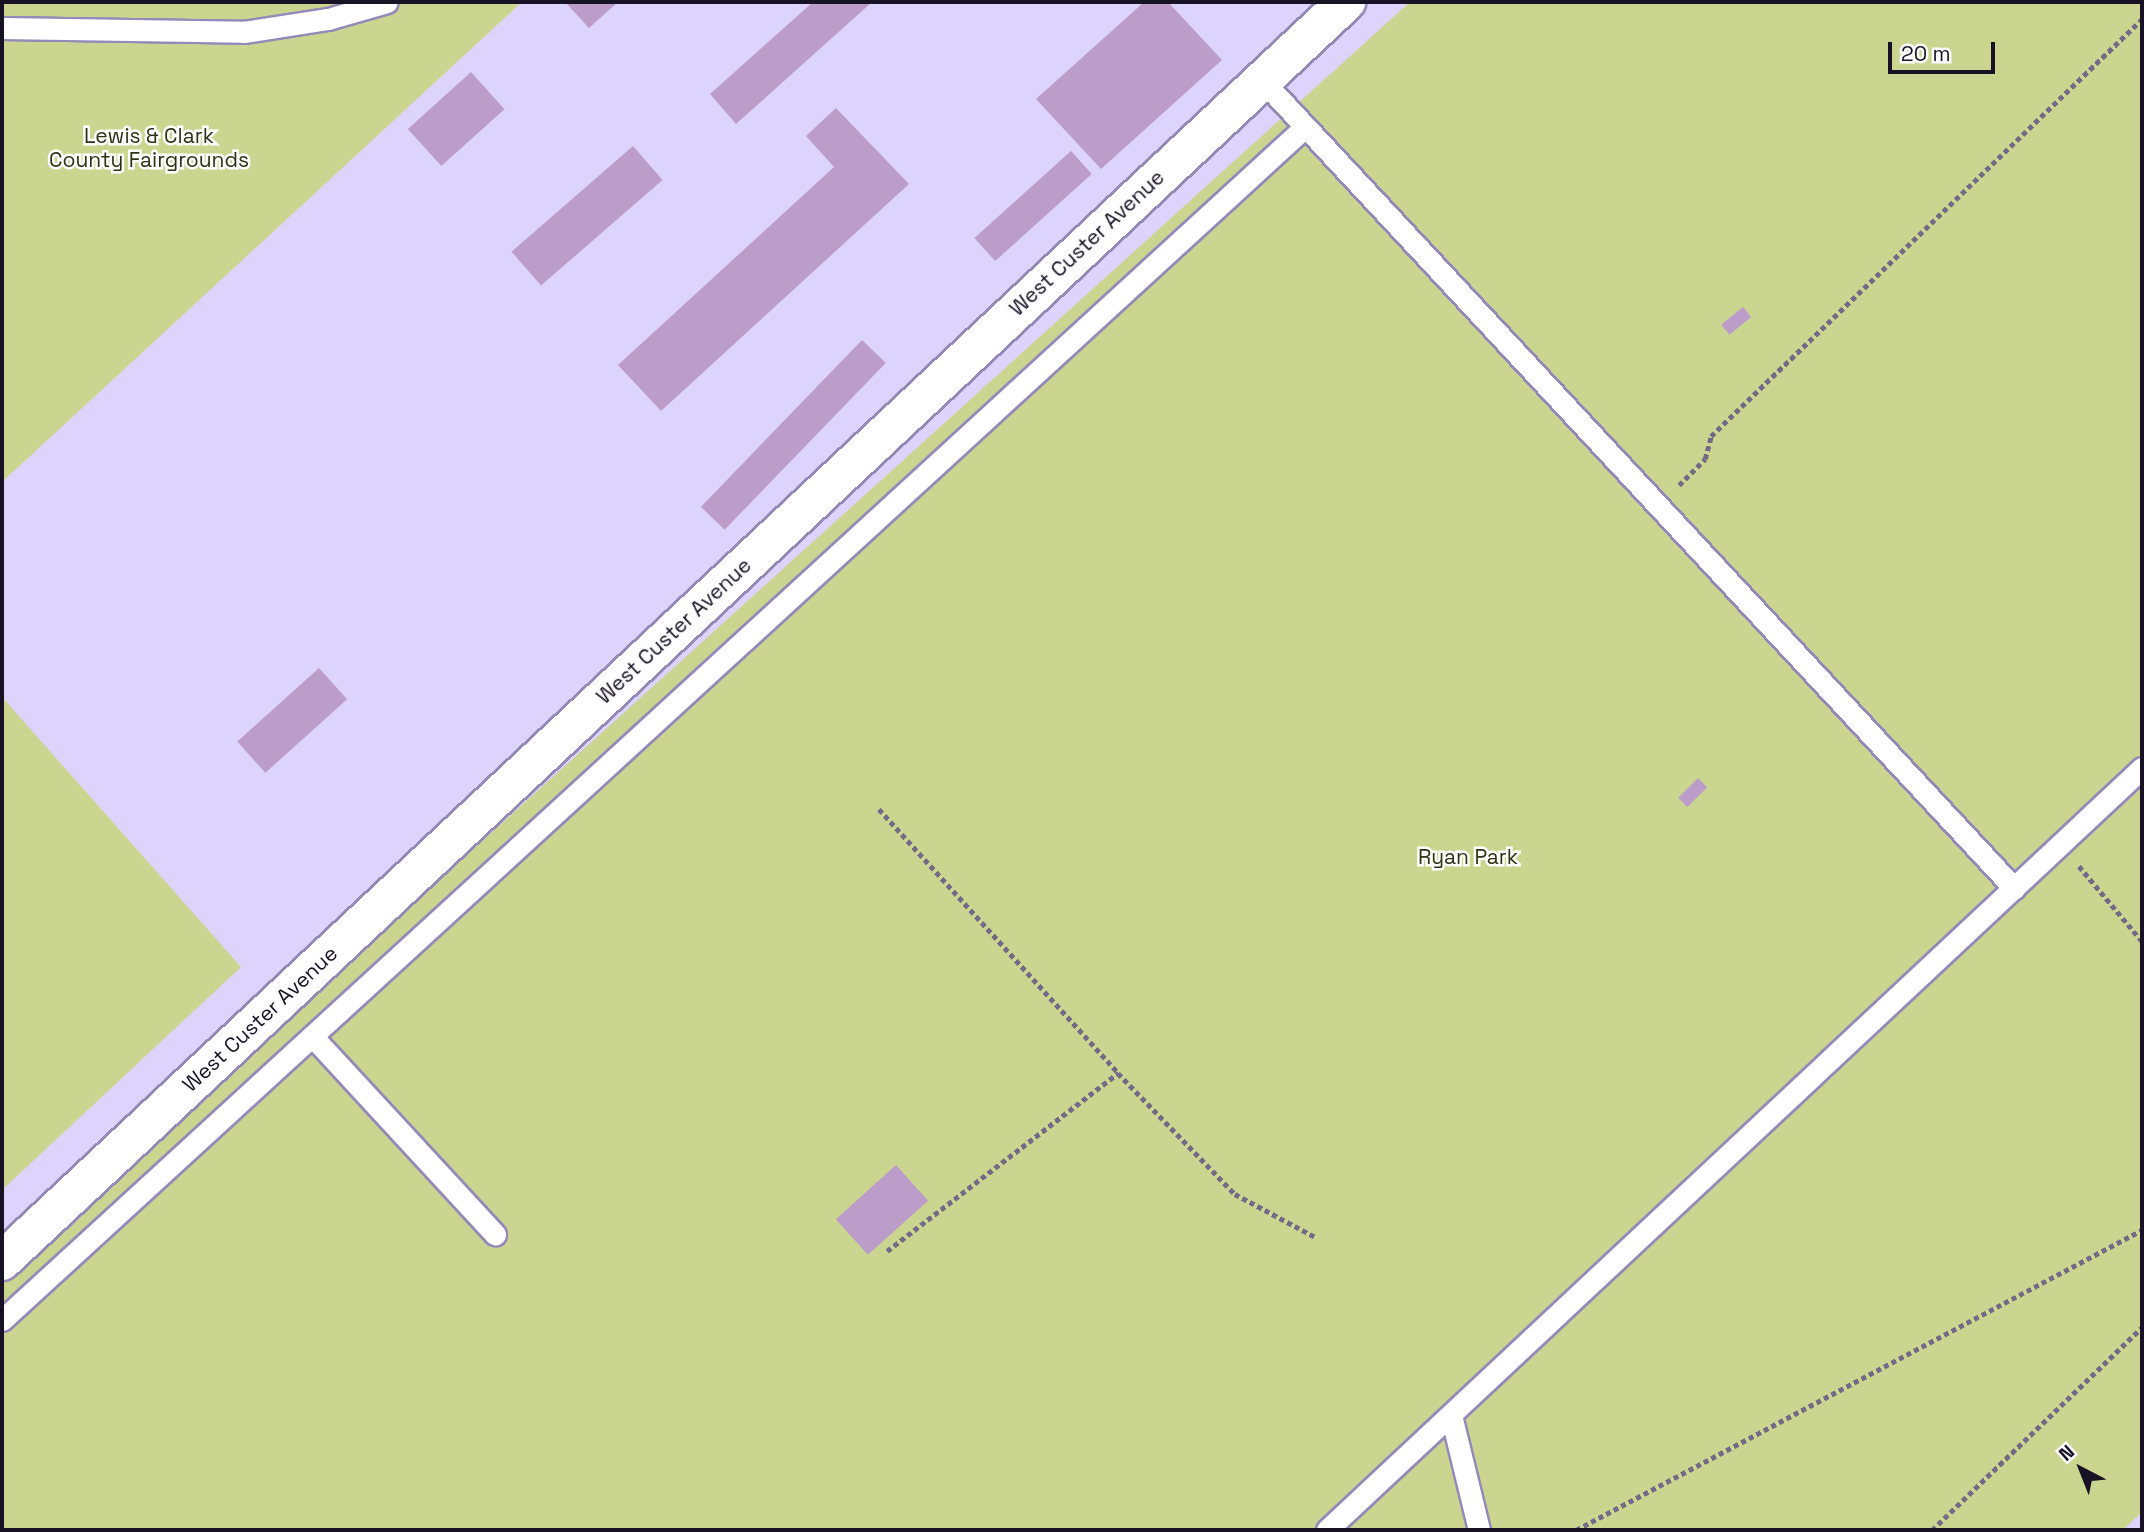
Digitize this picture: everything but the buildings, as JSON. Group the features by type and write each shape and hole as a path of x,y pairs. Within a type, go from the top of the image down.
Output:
{"street":[{"name":"West Custer Avenue","path":"2,1261 1346,2"}],"lane":[{"path":"2,28 244,32 328,19 387,2"},
{"path":"1262,80 2014,888"},
{"path":"2,1320 1305,127"},
{"path":"1327,1530 2142,768"},
{"path":"312,1036 495,1234"},
{"path":"1451,1415 1479,1530"}],"path":[{"path":"1658,505 1705,459 1711,436 2142,19"},
{"path":"879,809 1118,1073 1236,1194 1317,1238"},
{"path":"2060,844 2142,941"},
{"path":"887,1251 1118,1073"},
{"path":"1576,1530 2142,1230"},
{"path":"1932,1530 2142,1327"}],"green space":[{"name":"Lewis & Clark County Fairgrounds","path":"2,2 522,2 2,482"},
{"name":"Ryan Park","path":"1410,2 2142,2 2142,1512 2123,1530 2,1530 2,1275"},
{"path":"2,697 241,967 2,1190"}]}
